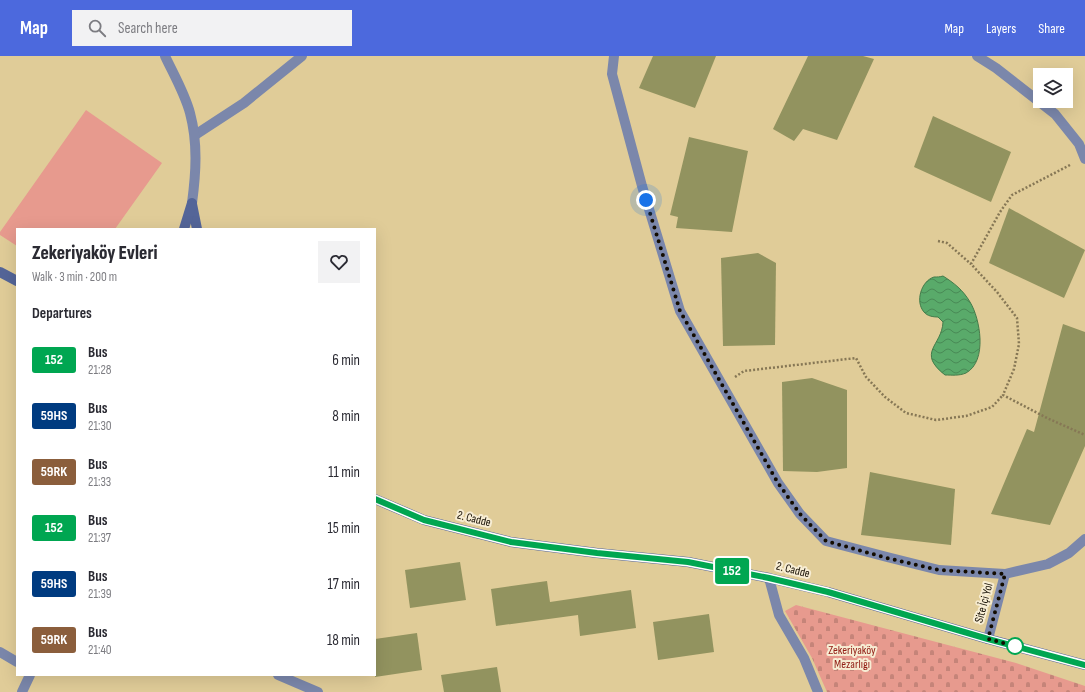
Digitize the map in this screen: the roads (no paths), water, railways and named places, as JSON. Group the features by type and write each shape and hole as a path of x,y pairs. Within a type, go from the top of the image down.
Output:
{"street":[{"path":"165,56 190,112 195,134 196,176 192,203 184,228"},
{"path":"195,134 244,103 302,56"},
{"path":"614,56 612,74 614,82 642,186 680,311 778,483 800,514 826,541 887,558 939,570 1005,574 1048,564 1068,553 1085,539"},
{"path":"977,56 996,68 1055,114 1079,144 1085,158"},
{"path":"192,203 197,228"},
{"path":"0,272 16,280"},
{"name":"2. Cadde","path":"376,498 424,520 511,542 597,553 688,562 769,578 828,592 988,639 1085,665"},
{"name":"Site İçi Yol","path":"988,639 1005,574"},
{"path":"769,578 779,614 804,658 818,692"},
{"path":"0,652 16,661"},
{"path":"22,692 30,676"},
{"path":"280,676 318,692"}],"water":[{"path":"943,276 958,287 970,302 974,309 979,328 980,349 977,359 973,367 961,375 945,375 932,360 931,354 942,330 943,322 938,317 930,316 925,313 921,308 920,303 921,292 929,279"}],"park label":[{"name":"Zekeriyaköy Mezarlığı","path":"852,657"}]}
